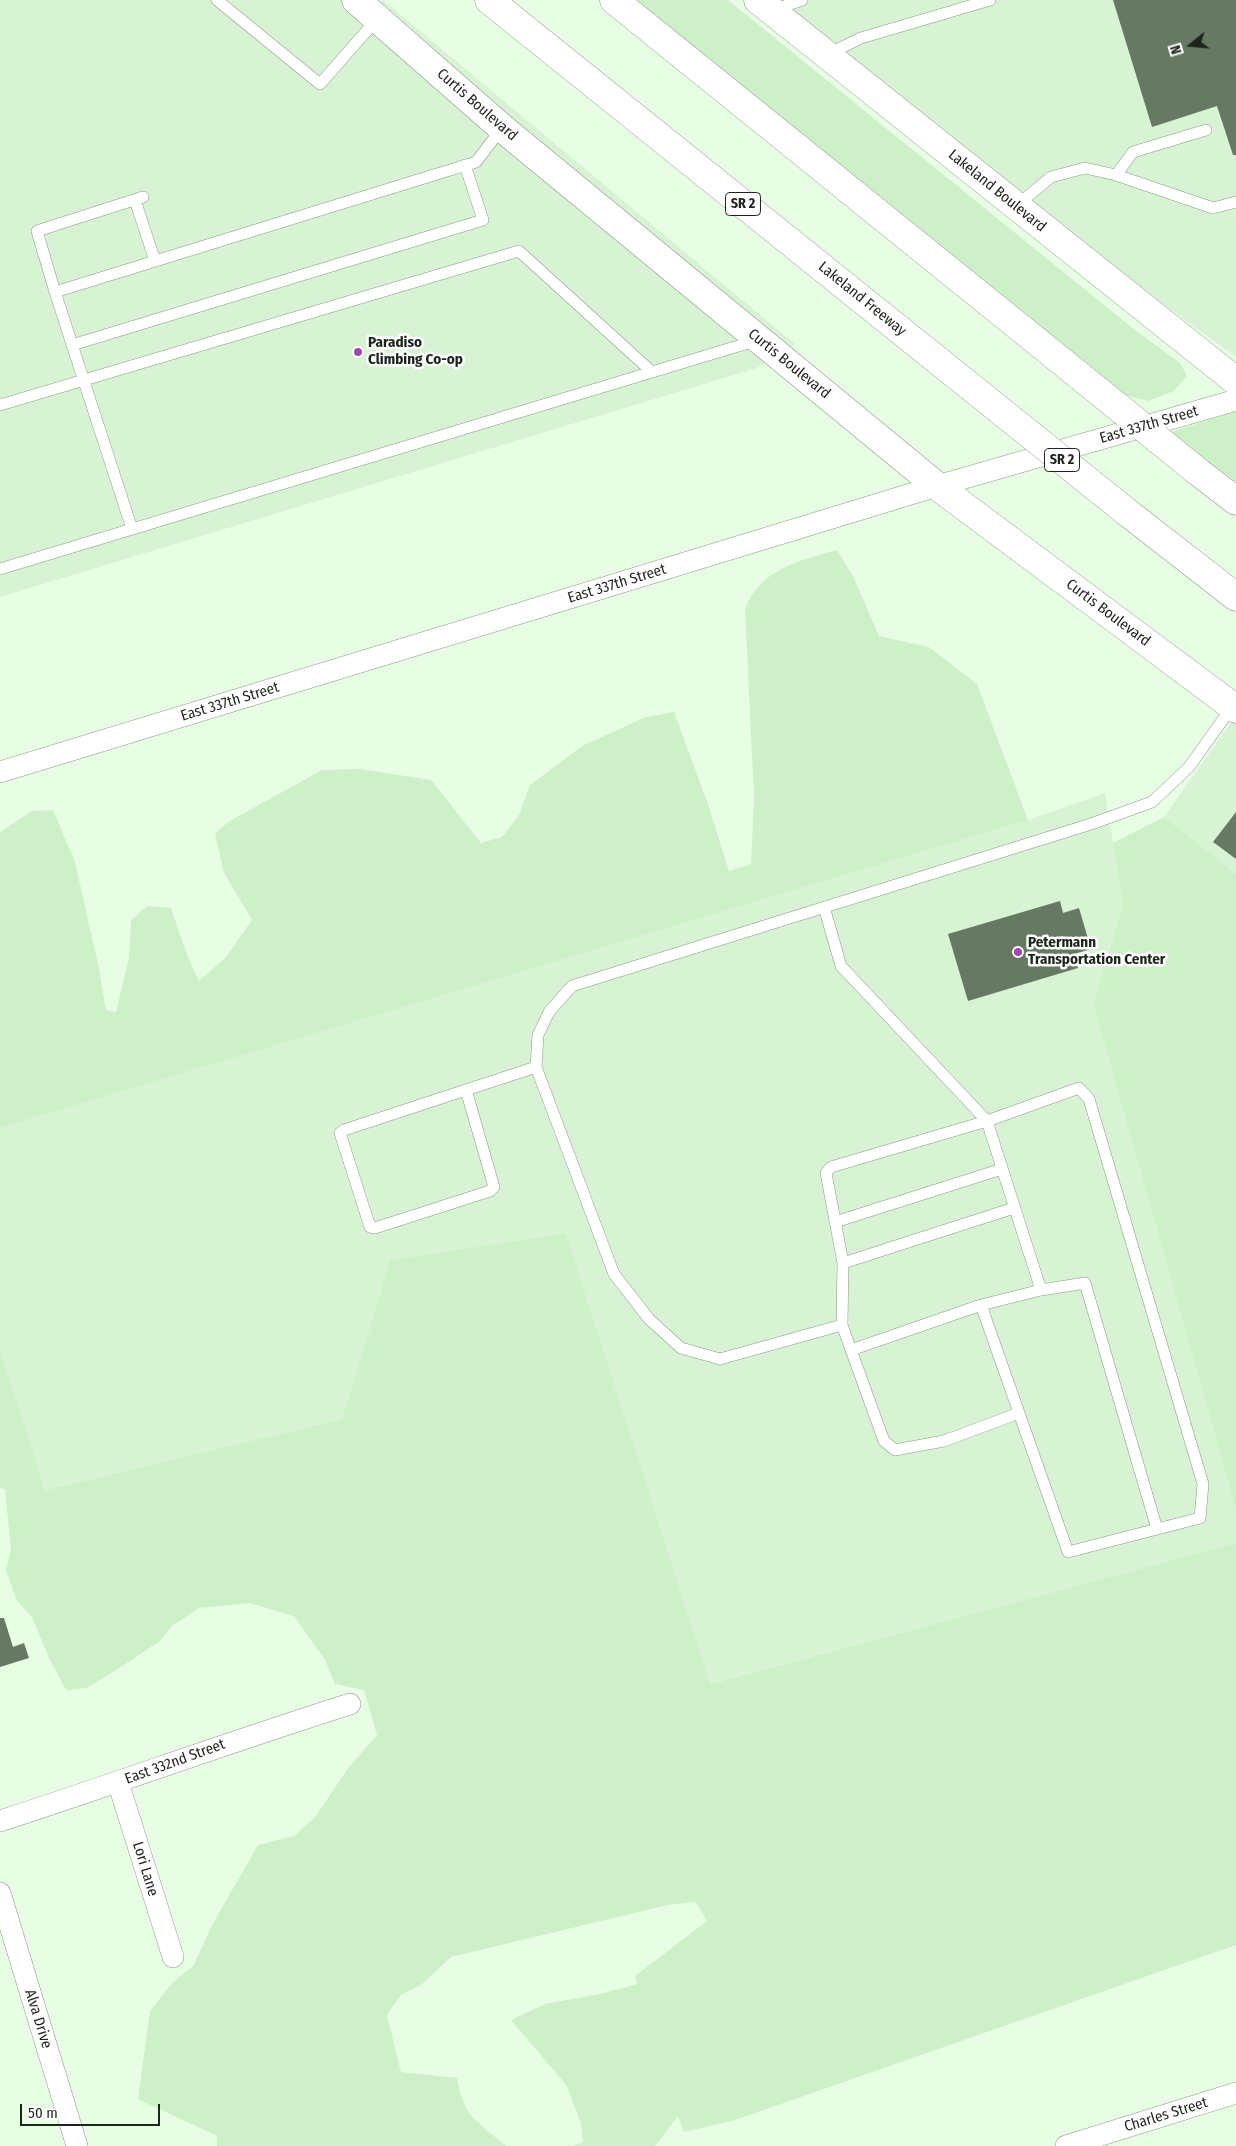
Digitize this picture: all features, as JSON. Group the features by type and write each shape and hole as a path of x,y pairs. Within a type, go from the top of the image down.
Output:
{"main road":[{"name":"Curtis Boulevard","path":"356,0 502,128 937,486 1234,708"},
{"name":"Lakeland Freeway","path":"489,0 1128,513 1236,596"},
{"path":"614,0 1236,501"},
{"name":"Lakeland Boulevard","path":"765,5 1236,381"}],"street":[{"name":"East 337th Street","path":"0,772 937,486 1236,400"},
{"name":"East 332nd Street","path":"0,1821 118,1782 206,1750 350,1704"},
{"name":"Lori Lane","path":"118,1782 173,1957"},
{"name":"Alva Drive","path":"0,1893 77,2146"},
{"name":"Charles Street","path":"1066,2146 1236,2093"}],"lane":[{"path":"218,0 320,84 378,18"},
{"path":"765,5 802,0"},
{"path":"827,54 862,38 990,0"},
{"path":"55,292 476,162 502,128"},
{"path":"1116,174 1133,152 1206,130"},
{"path":"72,345 483,220 465,166"},
{"path":"1016,206 1051,177 1085,168 1116,174 1213,208 1236,202"},
{"path":"132,529 37,231 139,198 155,261"},
{"path":"0,405 519,250 652,372"},
{"path":"0,569 759,340"},
{"path":"842,1325 720,1360 681,1348 650,1319 614,1274 536,1067 538,1035 549,1012 572,986 1091,824 1152,802 1189,767 1234,708"},
{"path":"824,908 841,966 986,1122 1041,1290"},
{"path":"466,1090 494,1187 490,1191 375,1228 370,1227 340,1133 344,1130 536,1067"},
{"path":"981,1305 1068,1552 1200,1518 1203,1484 1089,1099 1079,1088 986,1122 831,1167 826,1173 842,1262 842,1325 884,1441 895,1450 944,1441 1019,1413"},
{"path":"835,1222 1002,1169"},
{"path":"842,1262 1014,1208"},
{"path":"851,1350 981,1305 1041,1290 1085,1283 1158,1529"}],"shaded area":[{"path":"0,0 383,0 795,344 757,368 0,597"},
{"path":"630,0 728,0 1130,326 1180,363 1187,376 1174,391 1148,401 1124,395"},
{"path":"777,0 1236,0 1236,357 1104,261"},
{"path":"1236,411 1236,485 1168,433"},
{"path":"837,550 853,576 879,636 929,647 977,684 1028,820 0,1128 0,832 32,811 53,810 75,862 99,968 106,1010 116,1012 129,958 131,920 147,906 171,908 187,955 199,981 226,957 252,920 224,873 215,834 228,822 322,770 360,769 431,780 481,843 502,837 519,815 530,785 582,746 646,717 674,712 708,804 729,871 751,864 754,797 745,610 751,596 770,576 795,563"},
{"path":"1234,718 1236,720 1236,873 1164,817"},
{"path":"1105,793 1123,905 1093,1004 1236,1510 1236,1543 709,1684 566,1233 390,1260 342,1419 44,1490 0,1350 0,1128 1028,820"},
{"path":"1164,817 1236,873 1236,1510 1093,1004 1123,905 1113,843"},
{"path":"566,1233 710,1684 1236,1543 1236,1945 735,2120 684,2132 678,2116 655,2146 573,2146 583,2142 581,2124 567,2086 511,2020 545,2004 600,1994 637,1984 635,1976 707,1921 696,1902 668,1905 451,1957 421,1985 401,1995 387,2015 401,2072 457,2078 464,2102 473,2118 506,2146 217,2146 217,2136 138,2099 150,2011 172,1983 194,1965 212,1925 258,1845 294,1836 315,1817 349,1767 377,1735 364,1690 335,1684 325,1660 294,1616 250,1603 199,1608 172,1626 160,1641 87,1688 66,1690 49,1658 32,1617 17,1601 6,1570 11,1549 5,1489 0,1488 0,1350 45,1490 342,1419 390,1260"}],"building":[{"path":"1113,0 1236,0 1236,155 1233,155 1217,106 1152,127"},
{"path":"1236,812 1236,859 1213,842"},
{"name":"Petermann Transportation Center","path":"1060,901 1063,913 1079,908 1091,949 1074,954 1078,968 968,1001 948,934"},
{"path":"0,1618 4,1618 13,1647 24,1643 29,1658 0,1667"}],"place":[{"name":"Paradiso Climbing Co-op","path":"358,352"},
{"name":"Petermann Transportation Center","path":"1018,952"}]}
